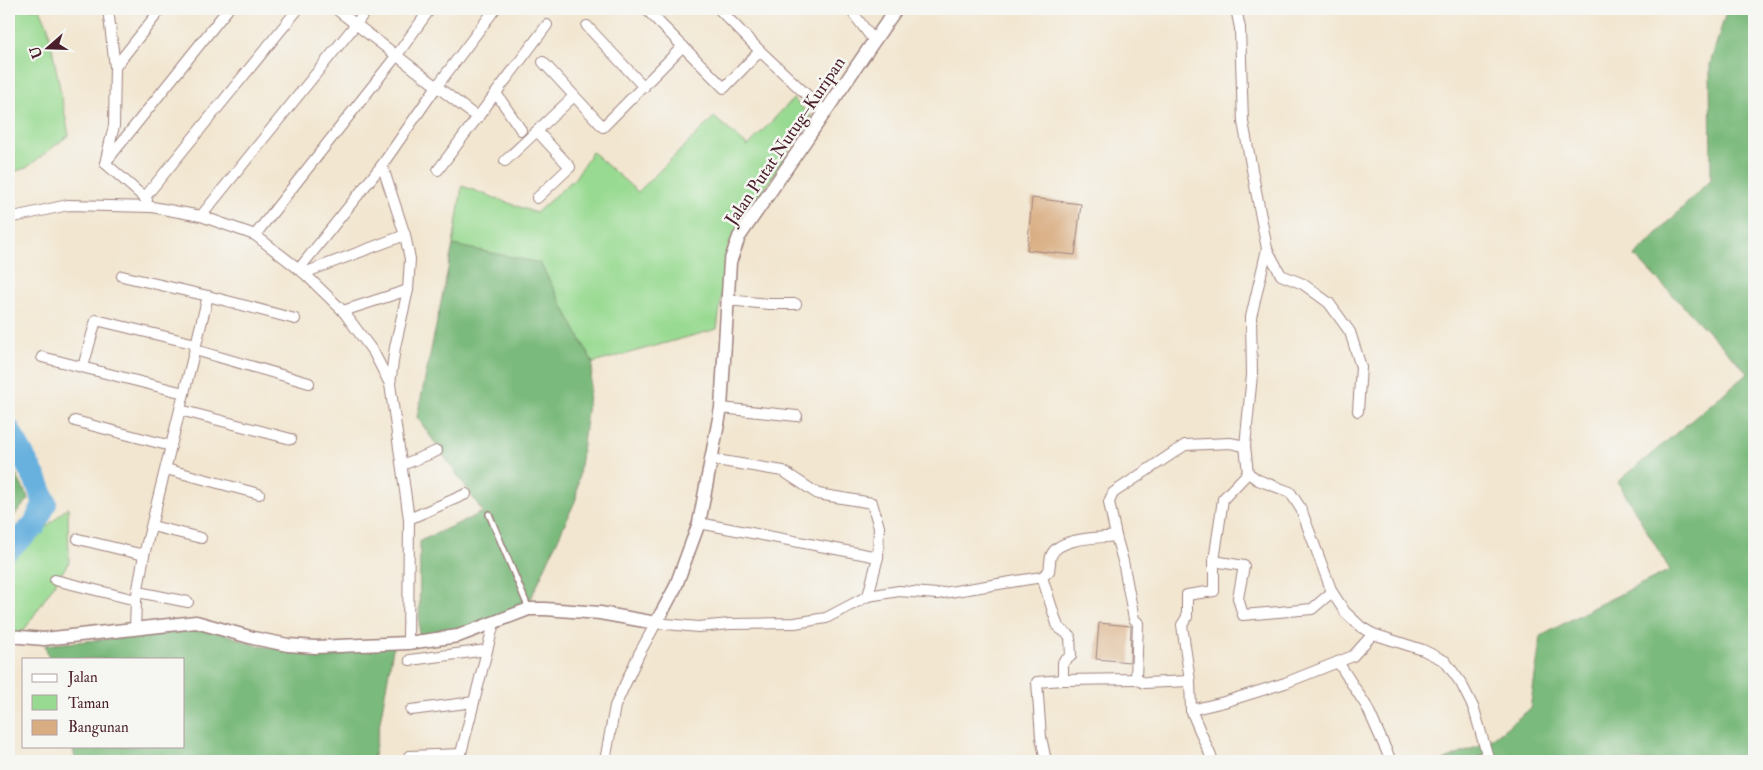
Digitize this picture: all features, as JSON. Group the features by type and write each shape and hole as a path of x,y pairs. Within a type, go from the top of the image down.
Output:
{"street":[{"path":"105,163 114,126 115,67 108,9"},
{"path":"115,67 161,9"},
{"path":"105,163 228,9"},
{"path":"144,197 298,9"},
{"path":"336,9 478,118"},
{"path":"201,216 367,9"},
{"path":"255,235 397,56 430,9"},
{"path":"302,271 382,165 437,86 495,9"},
{"path":"646,9 724,88 760,51"},
{"path":"719,9 760,51 825,112"},
{"path":"850,9 874,41"},
{"name":"Jalan Putat Nutug–Kuripan","path":"656,623 675,588 698,523 721,408 730,262 739,237 896,9"},
{"path":"1236,9 1240,28 1243,122 1267,249 1281,275 1303,284 1329,302 1350,332 1361,367 1358,411"},
{"path":"438,170 547,25"},
{"path":"588,26 644,87"},
{"path":"543,62 603,127 683,46"},
{"path":"496,93 521,130"},
{"path":"505,161 574,96"},
{"path":"537,131 570,167 537,198"},
{"path":"105,163 144,197 152,207"},
{"path":"382,165 405,235 410,259 408,290 395,347 390,384 409,519 408,643"},
{"path":"9,218 68,204 152,207 201,216 255,235 302,271 343,311 374,352 390,384"},
{"path":"302,271 405,235"},
{"path":"1267,249 1251,317 1252,375 1245,446 1248,473 1258,480 1290,492 1301,509 1332,592 1345,612 1361,627 1373,634 1423,650 1445,661 1461,683 1474,710 1488,759 1469,761"},
{"path":"122,276 295,319"},
{"path":"343,311 408,290"},
{"path":"136,629 137,596 144,555 208,296"},
{"path":"727,300 770,304 796,304"},
{"path":"83,367 96,320 195,347 309,382"},
{"path":"42,357 184,394"},
{"path":"721,408 797,416"},
{"path":"180,410 291,439"},
{"path":"75,422 171,446"},
{"path":"1136,679 1138,623 1134,619 1123,561 1116,536 1110,502 1113,493 1185,445 1230,443 1245,446"},
{"path":"402,465 437,451"},
{"path":"710,459 783,471 818,494 872,503 879,527 878,558 868,596"},
{"path":"166,469 259,494"},
{"path":"1213,761 1191,710 1190,681 1182,625 1187,617 1188,595 1214,591 1214,561 1223,499 1248,473"},
{"path":"409,519 466,494"},
{"path":"698,523 878,558"},
{"path":"152,526 201,538"},
{"path":"9,636 44,639 196,622 253,638 288,645 408,643 458,636 529,609 600,613 656,623 698,627 730,624 796,623 826,618 868,596 899,590 937,594 1042,577 1049,571 1052,555 1058,546 1071,541 1116,536"},
{"path":"78,539 144,555"},
{"path":"1214,561 1244,566 1238,598 1243,615 1312,609 1332,592"},
{"path":"1042,577 1058,627 1070,636 1071,656 1064,662 1063,680"},
{"path":"55,580 137,596 188,602"},
{"path":"409,756 460,758 494,623"},
{"path":"605,761 615,706 639,654 656,623"},
{"path":"1191,710 1285,683 1353,656 1373,634"},
{"path":"410,660 487,650"},
{"path":"1338,662 1367,706 1391,761"},
{"path":"1046,761 1041,737 1037,682 1136,679 1144,683 1190,681"},
{"path":"411,710 474,702"}],"lane":[{"path":"489,514 529,609"}],"green space":[{"path":"9,9 40,9 48,27 69,135 26,168 9,173"},
{"path":"1727,9 1754,9 1754,761 1443,761 1488,742 1530,709 1541,636 1594,607 1670,570 1618,482 1748,373 1635,256 1711,179 1710,64"},
{"path":"793,99 811,116 729,244 717,329 593,363 540,263 453,245 462,186 536,213 575,178 592,152 638,192 714,117 748,146"},
{"path":"453,245 540,263 593,363 576,499 523,616 419,641 420,541 483,512 417,417"},
{"path":"9,462 29,499 9,521"},
{"path":"68,507 69,562 17,641 9,639 9,562"},
{"path":"212,629 255,645 312,655 394,643 373,761 76,761 73,748 185,748 185,658 49,658 45,645"}],"building":[{"path":"1032,198 1081,204 1075,255 1027,250"},
{"path":"1099,623 1131,626 1130,662 1096,659"}],"waterway":[{"path":"9,431 36,480 45,503 34,526 9,548"}]}
